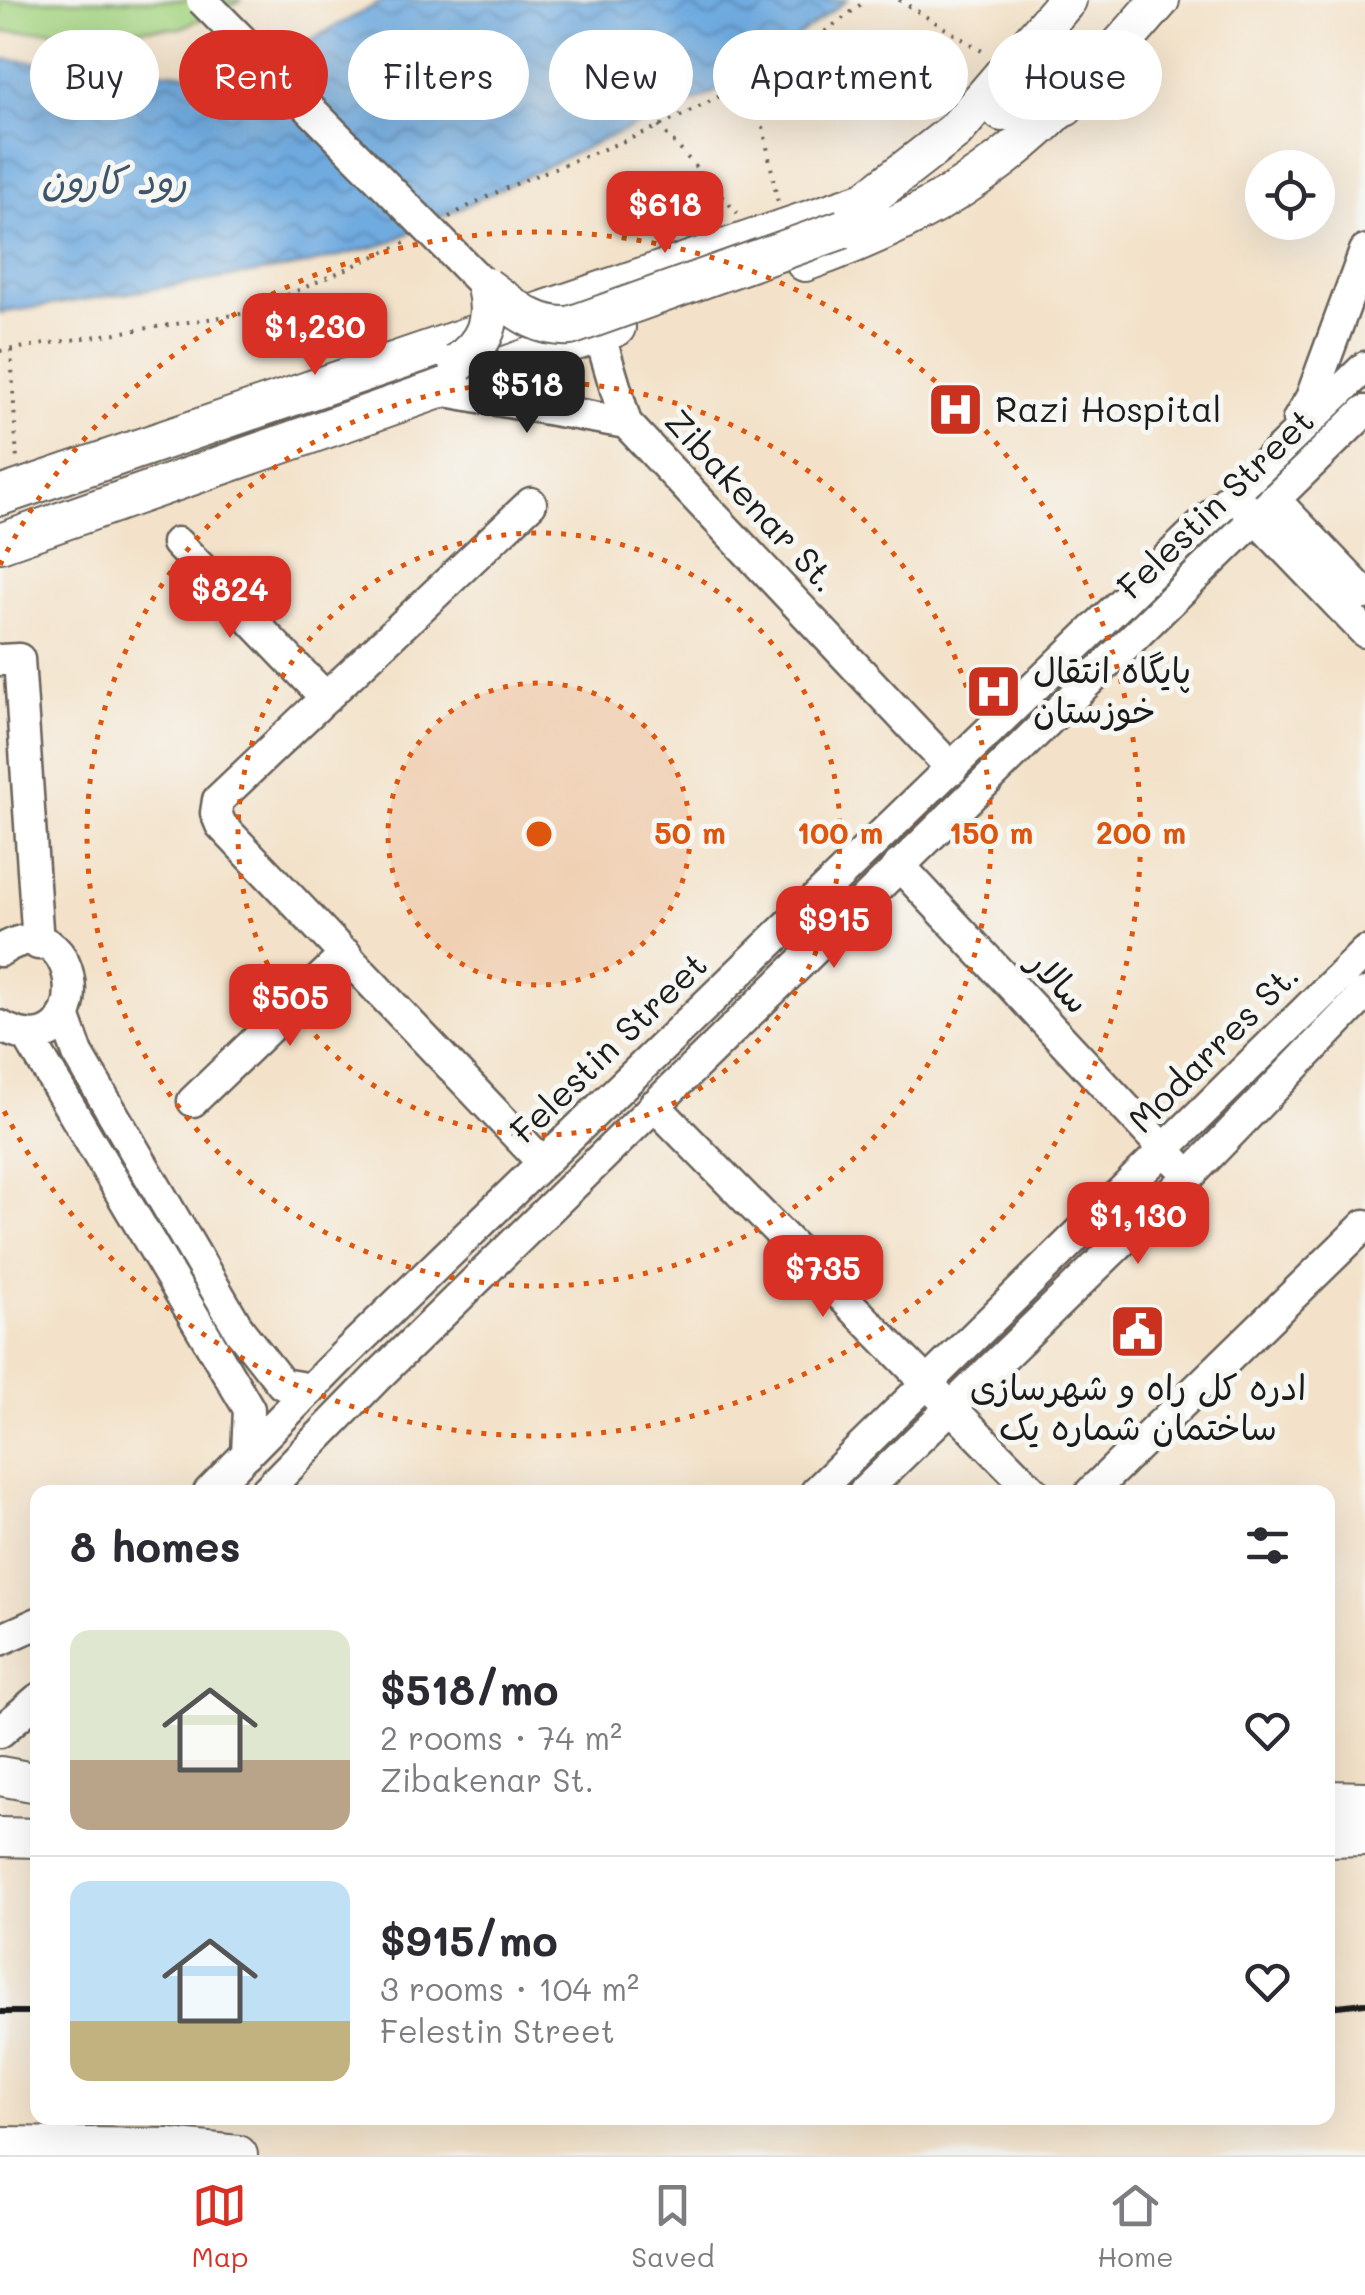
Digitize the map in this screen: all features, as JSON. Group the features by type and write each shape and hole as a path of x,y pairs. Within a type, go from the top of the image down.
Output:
{"main road":[{"path":"1043,30 1067,0"},
{"path":"1133,30 1160,0"},
{"path":"486,287 532,321 550,327 570,326 854,215 956,131 988,96"},
{"path":"956,131 988,117"},
{"path":"9,494 770,224 854,215 894,206 940,172 994,120"},
{"path":"0,543 856,244 924,214 986,175 1049,120"},
{"path":"61,478 195,456 458,363 476,350 487,331 491,309 486,287"},
{"path":"0,1776 30,1782"},
{"path":"1337,1806 1365,1836"},
{"path":"0,1838 30,1838"},
{"path":"0,2146 168,2148 238,2155"}],"street":[{"path":"202,0 486,287"},
{"path":"1278,453 1312,398 1365,251"},
{"path":"599,333 626,424"},
{"name":"Felestin Street","path":"271,1485 900,865 1254,504 1278,453 1365,367"},
{"name":"Zibakenar St.","path":"440,390 626,424 952,768"},
{"name":"Felestin Street","path":"216,1485 952,768 1365,411"},
{"path":"531,503 218,800 216,813 221,825 544,1163"},
{"path":"1254,504 1365,594"},
{"path":"1254,504 1365,632"},
{"path":"177,543 326,698"},
{"path":"0,660 19,659 38,944"},
{"name":"سالار","path":"900,865 1190,1175"},
{"path":"0,951 23,942 38,944 63,960 70,972 71,1001 64,1015 42,1032 14,1030"},
{"name":"Modarres St.","path":"823,1485 1365,952"},
{"path":"194,1102 346,954"},
{"name":"Modarres St.","path":"871,1485 1190,1175 1365,994"},
{"path":"64,1015 78,1054 244,1337 282,1384 311,1389"},
{"path":"14,1030 249,1409 247,1454"},
{"path":"654,1105 1027,1485"},
{"path":"1098,1485 1365,1225"},
{"path":"425,1278 450,1305"},
{"path":"218,1358 244,1337"},
{"path":"0,1640 30,1627"},
{"path":"0,1732 30,1706"}],"path":[{"path":"899,0 988,55"},
{"path":"758,120 770,224"},
{"path":"659,126 770,224"},
{"path":"9,494 11,350"}],"green space":[{"path":"0,0 243,0 181,28 0,32"}],"water":[{"name":"رود کارون","path":"385,0 847,0 807,30 713,30 713,93 693,102 693,30 549,30 549,120 650,120 386,244 300,266 0,313 0,59 30,61 30,120 159,120 159,71 179,73 179,120 328,120 328,30"}],"railway":[{"path":"1335,2006 1365,2003"},
{"path":"0,2012 30,2012"}],"place":[{"name":"Razi Hospital","path":"956,410"},
{"name":"پایگاه انتقال خوزستان","path":"994,691"},
{"name":"ادره کل راه و شهرسازی ساختمان شماره یک","path":"1138,1332"}]}
